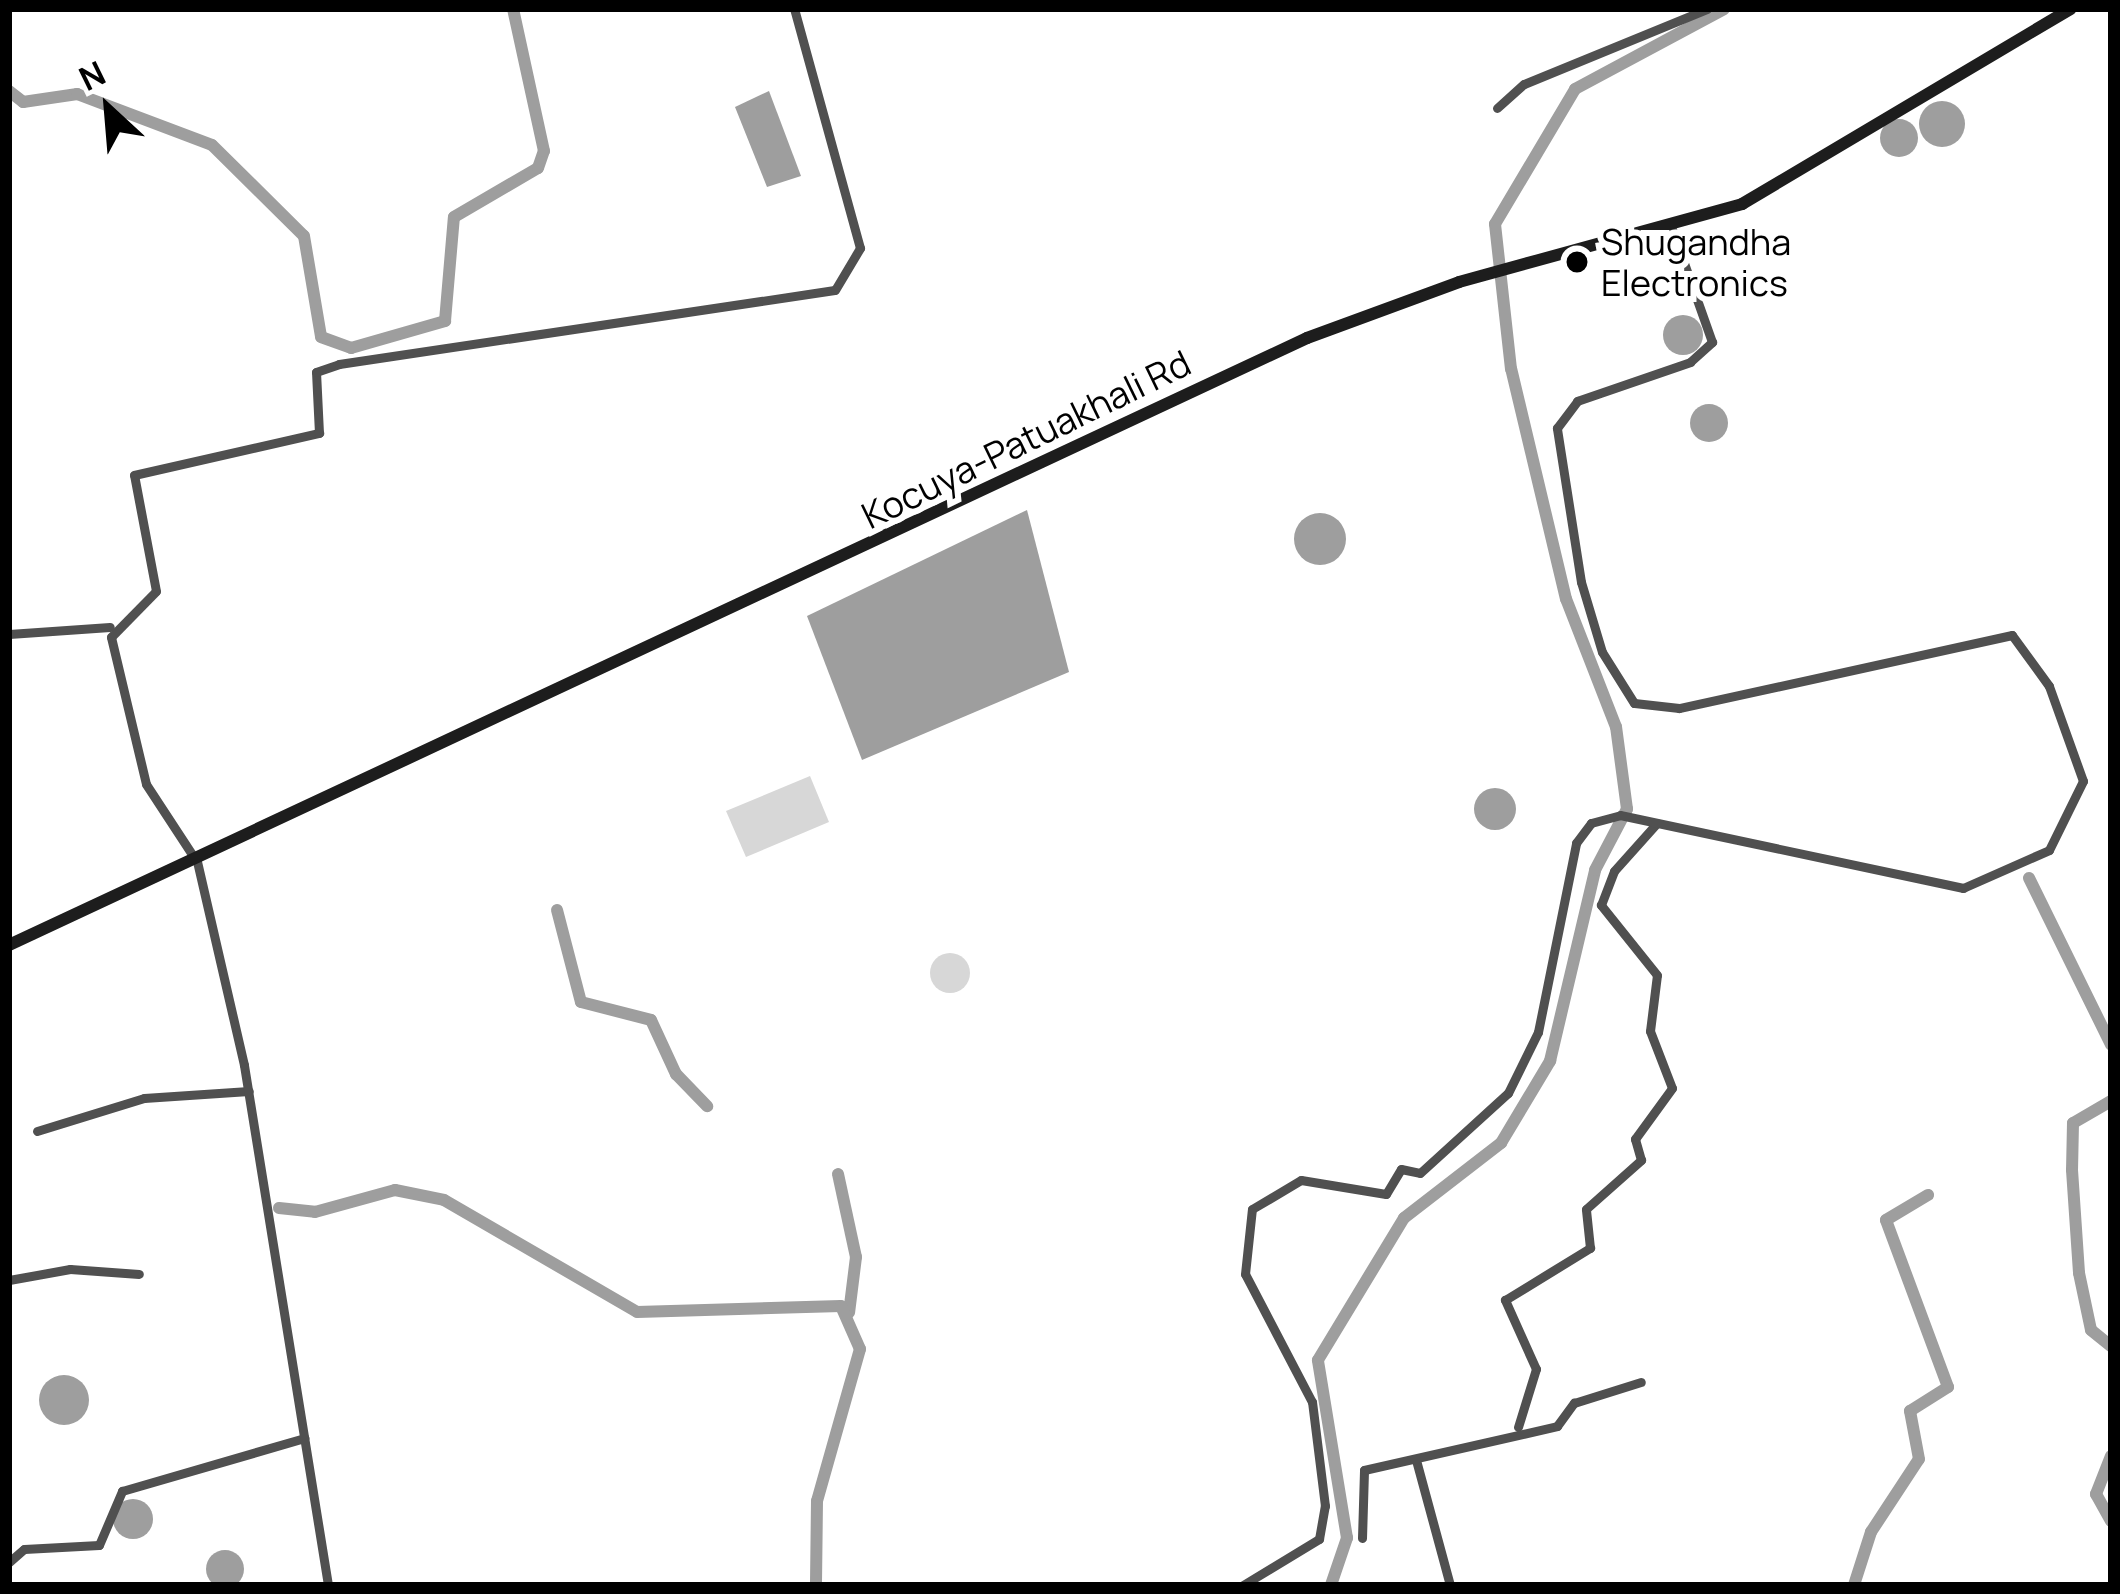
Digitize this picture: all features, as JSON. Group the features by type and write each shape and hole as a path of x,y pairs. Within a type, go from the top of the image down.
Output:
{"main road":[{"name":"Kocuya-Patuakhali Rd","path":"9,945 197,862 1307,338 1484,276 1672,229 1742,204 2072,9"}],"street":[{"path":"9,634 110,627 156,591 134,475 319,433 316,372 836,290 857,269 860,248 794,9"},
{"path":"1497,108 1524,84 1707,9"},
{"path":"1244,1585 1319,1540 1325,1506 1312,1402 1245,1274 1252,1209 1301,1180 1386,1194 1401,1169 1420,1173 1465,1141 1508,1093 1538,1032 1576,843 1603,815 1963,888 2049,850 2084,781 2049,686 2012,635 1679,708 1634,703 1603,652 1581,582 1557,428 1577,401 1690,362 1712,342 1672,229"},
{"path":"110,627 146,784 197,862 249,1091 328,1585"},
{"path":"1518,1427 1536,1369 1505,1300 1590,1248 1586,1209 1641,1160 1635,1139 1672,1088 1650,1031 1657,975 1601,905 1614,871 1657,823"},
{"path":"37,1131 144,1098 249,1091"},
{"path":"9,1280 70,1269 139,1274"},
{"path":"1362,1538 1364,1470 1416,1460 1518,1427 1558,1426 1574,1403 1641,1382"},
{"path":"9,1562 24,1549 100,1545 122,1491 304,1438"},
{"path":"1416,1460 1450,1585"}],"shaded area":[{"path":"769,91 801,176 767,187 735,107"},
{"path":"1942,101 1958,108 1965,124 1958,140 1942,147 1926,140 1919,124 1926,108"},
{"path":"1899,119 1912,125 1918,138 1912,151 1899,157 1886,151 1880,138 1886,125"},
{"path":"1683,315 1697,321 1703,335 1697,349 1683,355 1669,349 1663,335 1669,321"},
{"path":"1709,404 1722,410 1728,423 1722,436 1709,442 1696,436 1690,423 1696,410"},
{"path":"1027,510 1069,672 862,760 807,616"},
{"path":"1320,513 1338,521 1346,539 1338,557 1320,565 1302,557 1294,539 1302,521"},
{"path":"810,776 829,822 746,857 726,811"},
{"path":"1495,788 1510,794 1516,809 1510,824 1495,830 1480,824 1474,809 1480,794"},
{"path":"950,953 964,959 970,973 964,987 950,993 936,987 930,973 936,959"},
{"path":"64,1375 81,1383 89,1400 81,1417 64,1425 47,1417 39,1400 47,1383"},
{"path":"133,1499 147,1505 153,1519 147,1533 133,1539 119,1533 113,1519 119,1505"},
{"path":"225,1550 239,1555 244,1569 239,1583 225,1588 211,1583 206,1569 211,1555"}],"waterway":[{"path":"9,91 23,102 77,94 212,145 304,236 321,337 351,348 445,321 454,217 538,168 544,151 513,9"},
{"path":"1331,1585 1347,1538 1318,1360 1404,1218 1501,1143 1550,1061 1595,870 1627,809 1616,727 1566,599 1511,369 1495,224 1575,89 1724,9"},
{"path":"2029,878 2111,1045"},
{"path":"557,910 581,1002 651,1020 676,1074 707,1106"},
{"path":"2111,1101 2073,1123 2072,1170 2079,1273 2091,1330 2111,1346"},
{"path":"838,1174 856,1257 849,1313"},
{"path":"279,1208 315,1212 395,1190 444,1200 637,1312 841,1306 860,1349 817,1501 816,1585"},
{"path":"1854,1585 1871,1532 1919,1459 1910,1411 1948,1387 1886,1220 1928,1195"},
{"path":"2111,1456 2096,1494 2111,1521"}],"place":[{"name":"Shugandha Electronics","path":"1577,262"}]}
